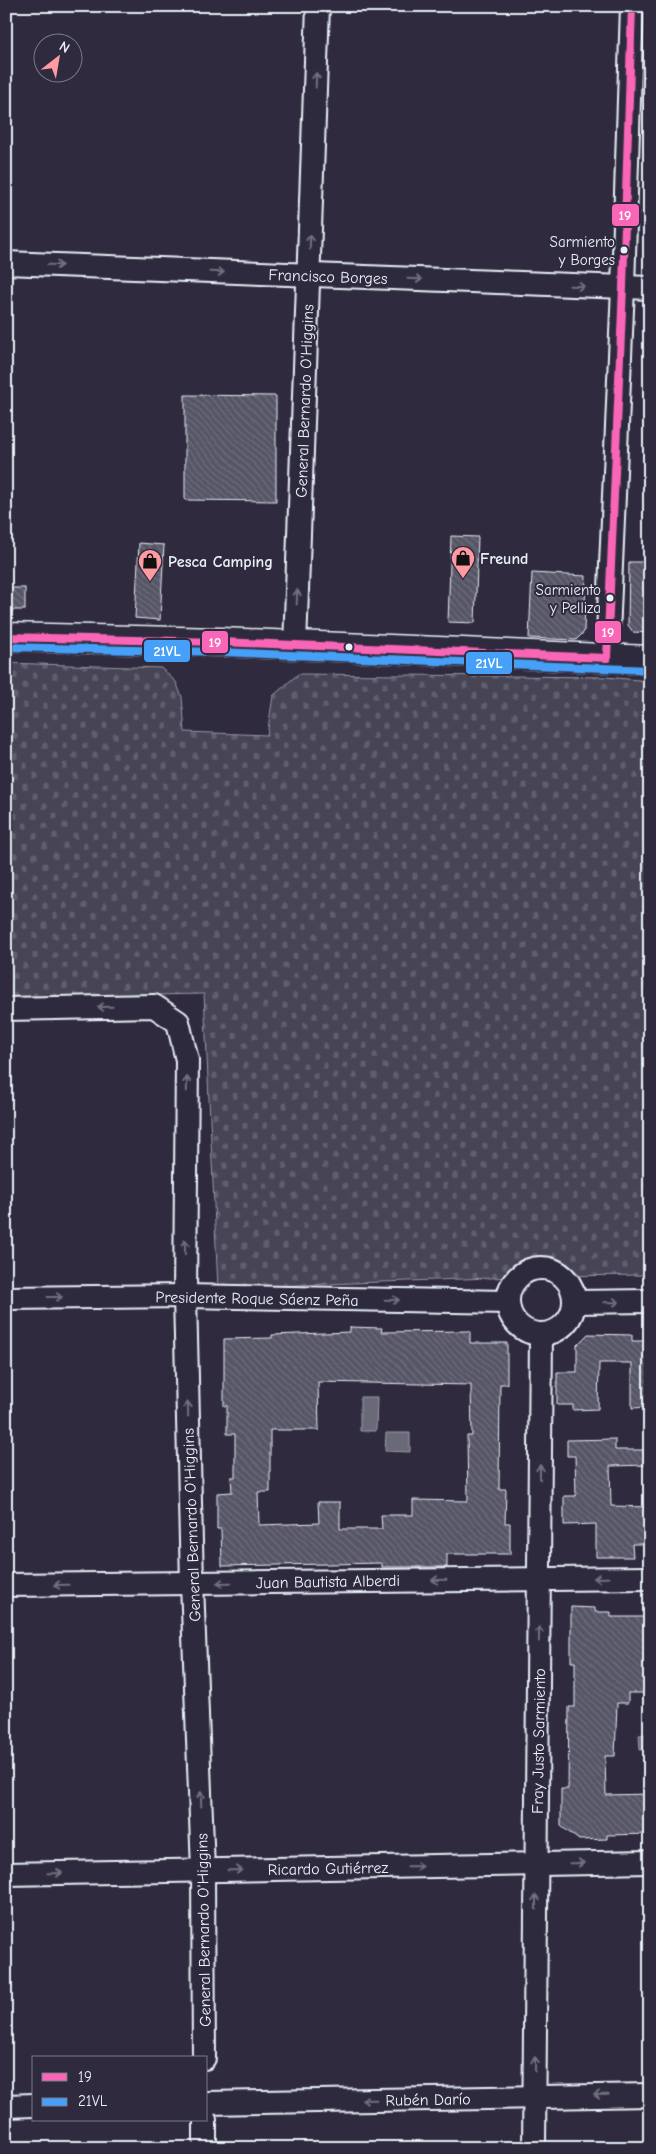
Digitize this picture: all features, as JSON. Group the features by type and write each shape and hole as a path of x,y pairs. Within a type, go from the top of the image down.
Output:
{"street":[{"name":"General Bernardo O'Higgins","path":"295,646 318,6"},
{"path":"607,658 623,287 632,6"},
{"name":"Francisco Borges","path":"6,263 650,288"},
{"path":"6,637 221,642 650,660"},
{"name":"General Bernardo O'Higgins","path":"6,1010 154,1006 178,1022 187,1060 185,1296 192,1583 203,1870 204,2056"},
{"path":"541,1268 561,1275 572,1292 574,1302 567,1321 560,1328 541,1334 522,1328 510,1312 508,1302 509,1292 517,1278 525,1271 541,1268"},
{"name":"Presidente Roque Sáenz Peña","path":"6,1298 185,1296 508,1302"},
{"path":"574,1302 650,1301"},
{"name":"Fray Justo Sarmiento","path":"534,2148 541,1334"},
{"name":"Juan Bautista Alberdi","path":"6,1585 650,1578"},
{"name":"Ricardo Gutiérrez","path":"6,1874 650,1862"},
{"name":"Rubén Darío","path":"208,2102 650,2094"},
{"path":"6,2106 32,2105"},
{"path":"205,2122 205,2148"}],"green space":[{"path":"6,663 161,668 176,682 182,697 185,732 267,735 273,696 298,674 605,677 650,681 650,1275 545,1276 218,1288 204,994 6,998"}],"water":[{"path":"360,1397 377,1397 376,1431 360,1431"},
{"path":"386,1433 410,1433 410,1452 385,1451"},
{"path":"650,1734 650,1749 640,1750 639,1735"}],"building":[{"path":"185,395 276,396 276,501 185,500"},
{"name":"Freund","path":"451,536 478,537 475,623 448,622"},
{"name":"Pesca Camping","path":"139,543 164,545 160,620 135,618"},
{"path":"629,562 650,562 650,633 633,632 628,625"},
{"path":"532,573 586,576 584,632 576,640 529,638"},
{"path":"6,588 25,588 25,610 6,610"},
{"path":"350,1327 382,1328 381,1332 470,1331 470,1343 507,1343 507,1384 500,1384 499,1489 506,1489 505,1523 510,1523 510,1554 447,1554 447,1567 382,1567 382,1563 222,1566 221,1529 217,1529 217,1493 232,1492 231,1477 235,1477 235,1434 227,1434 227,1406 224,1406 224,1339 272,1338 272,1335 350,1332","holes":["318,1382 471,1385 472,1436 467,1436 468,1501 413,1500 413,1515 381,1515 382,1529 340,1529 340,1502 318,1502 319,1523 259,1525 258,1492 270,1492 270,1430 319,1430"]},
{"path":"588,1334 632,1335 632,1341 650,1341 650,1407 632,1408 632,1363 599,1363 598,1409 573,1410 573,1405 557,1405 557,1372 577,1372 577,1345"},
{"path":"615,1439 615,1450 650,1450 650,1465 610,1466 611,1506 650,1507 650,1544 632,1544 633,1557 596,1557 596,1524 564,1525 564,1496 576,1496 575,1456 567,1456 567,1440"},
{"path":"571,1607 595,1608 595,1612 611,1612 611,1617 649,1617 650,1693 628,1693 628,1703 617,1703 615,1756 605,1756 606,1795 650,1794 650,1834 607,1835 607,1839 579,1840 561,1826 561,1789 568,1789 569,1707 575,1707 575,1662 571,1662"}],"transit line":[{"name":"19","path":"6,637 221,642 607,658 623,287 632,6"},
{"name":"21VL","path":"6,647 221,652 650,670"}],"place":[{"name":"Sarmiento y Borges","path":"624,250"},
{"name":"Freund","path":"463,579"},
{"name":"Pesca Camping","path":"150,582"},
{"name":"Sarmiento y Pelliza","path":"610,598"}]}
